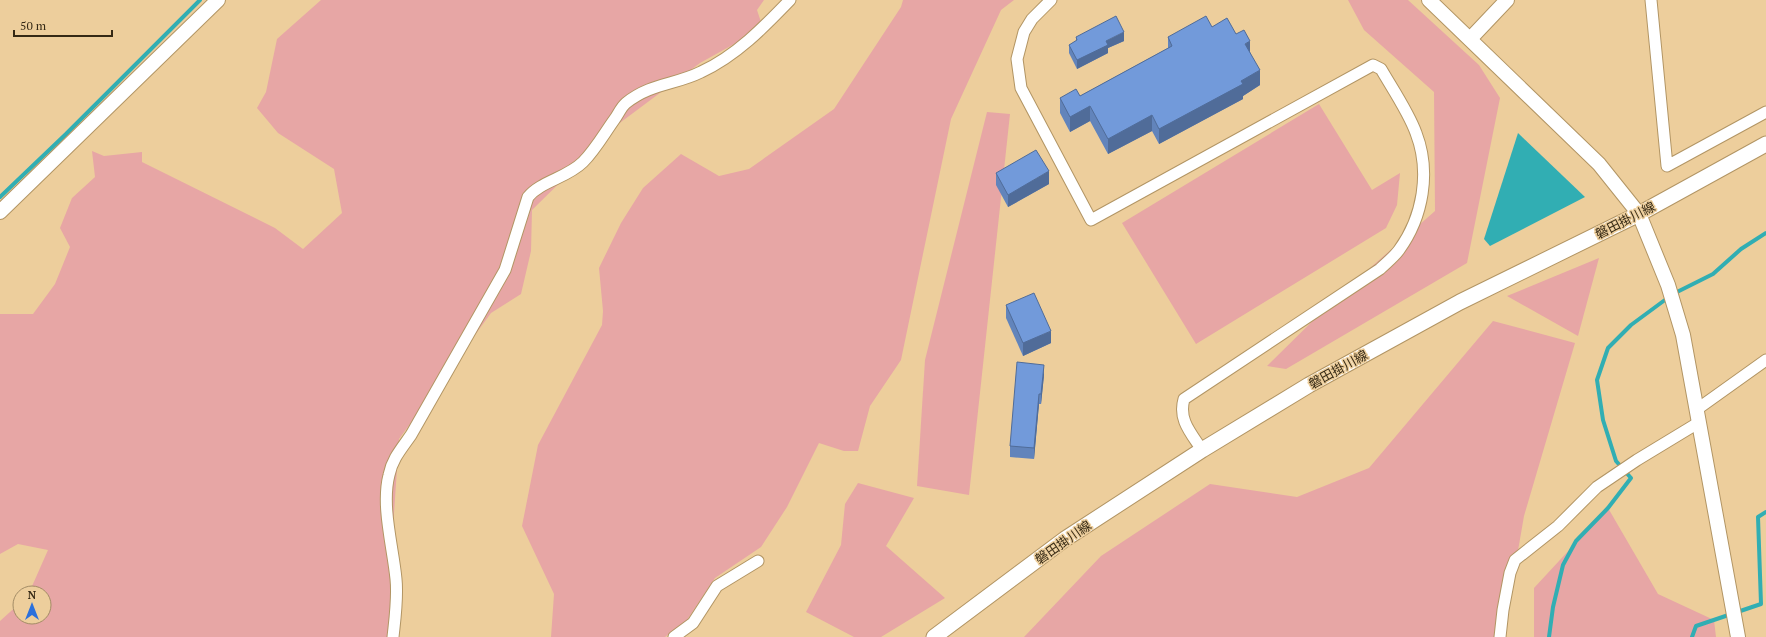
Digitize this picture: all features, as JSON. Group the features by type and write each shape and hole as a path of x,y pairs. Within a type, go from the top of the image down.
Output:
{"main road":[{"name":"磐田掛川線","path":"934,637 1065,539 1202,450 1309,385 1454,306 1639,214 1766,144"}],"street":[{"path":"0,212 218,0"},
{"path":"393,637 396,605 396,580 386,502 388,476 395,457 411,435 505,270 528,197 534,189 564,176 583,162 597,146 625,104 650,88 700,73 720,62 763,28 790,0"},
{"path":"1051,0 1032,18 1024,32 1017,59 1021,88 1091,220 1373,65 1381,69 1416,132 1421,148 1424,170 1423,190 1419,209 1411,229 1399,251 1380,269 1184,398 1181,408 1184,422 1202,450"},
{"path":"1429,0 1599,164 1639,214 1668,285 1683,335 1738,637"},
{"path":"1470,39 1507,0"},
{"path":"1651,0 1667,166 1766,112"},
{"path":"1696,410 1766,360"},
{"path":"1500,637 1503,610 1510,573 1515,560 1558,526 1597,486 1637,460 1698,424"},
{"path":"674,637 693,623 717,586 758,561"}],"shaded area":[{"path":"321,0 764,0 757,10 763,28 700,63 605,134 591,152 532,210 531,251 521,294 491,313 399,439 392,543 392,637 0,637 0,621 12,610 12,625 52,625 52,585 33,585 48,550 18,544 0,554 0,314 33,314 55,284 70,247 60,228 72,198 95,177 92,151 104,156 142,152 142,162 275,228 303,249 342,213 334,169 278,133 257,108 266,92 277,39"},
{"path":"903,0 1014,0 1001,10 951,119 901,360 870,406 858,451 844,451 819,443 787,507 761,547 715,578 687,620 665,637 551,637 554,594 522,526 538,445 602,325 603,311 599,268 621,223 643,188 681,154 719,176 749,169 834,109 901,7"},
{"path":"1348,0 1408,0 1479,65 1500,98 1467,263 1286,369 1267,366 1337,297 1435,211 1434,92 1364,30"},
{"path":"1319,104 1372,190 1400,173 1397,205 1386,228 1196,344 1122,223"},
{"path":"987,112 1010,114 969,495 917,486 925,360"},
{"path":"1599,258 1578,336 1507,296"},
{"path":"1493,321 1575,343 1524,516 1503,637 1024,637 1101,556 1210,484 1297,497 1369,468"},
{"path":"858,483 914,498 886,546 945,598 881,637 854,637 806,612 841,545 845,504"},
{"path":"1608,508 1658,594 1714,620 1716,637 1534,637 1534,588"}],"water":[{"path":"1518,133 1585,197 1490,246 1484,239"}],"building":[{"path":"1116,16 1124,32 1106,41 1108,45 1077,60 1069,45 1077,40 1076,37"},
{"path":"1206,16 1212,27 1227,18 1236,34 1244,30 1250,41 1245,44 1260,70 1241,81 1243,84 1159,129 1152,115 1108,139 1090,106 1070,117 1060,98 1076,89 1080,96 1172,46 1168,37"},
{"path":"1036,150 1049,171 1008,195 996,173"},
{"path":"1034,293 1051,331 1023,343 1006,305"},
{"path":"1017,362 1044,365 1041,394 1039,394 1034,448 1010,446"}],"waterway":[{"path":"0,197 66,134 200,0"},
{"path":"1549,637 1553,607 1563,565 1576,541 1608,508 1631,478 1616,461 1603,420 1597,380 1608,348 1631,325 1673,294 1713,274 1741,249 1766,233"},
{"path":"1692,637 1696,626 1761,604 1758,517 1766,512"}]}
